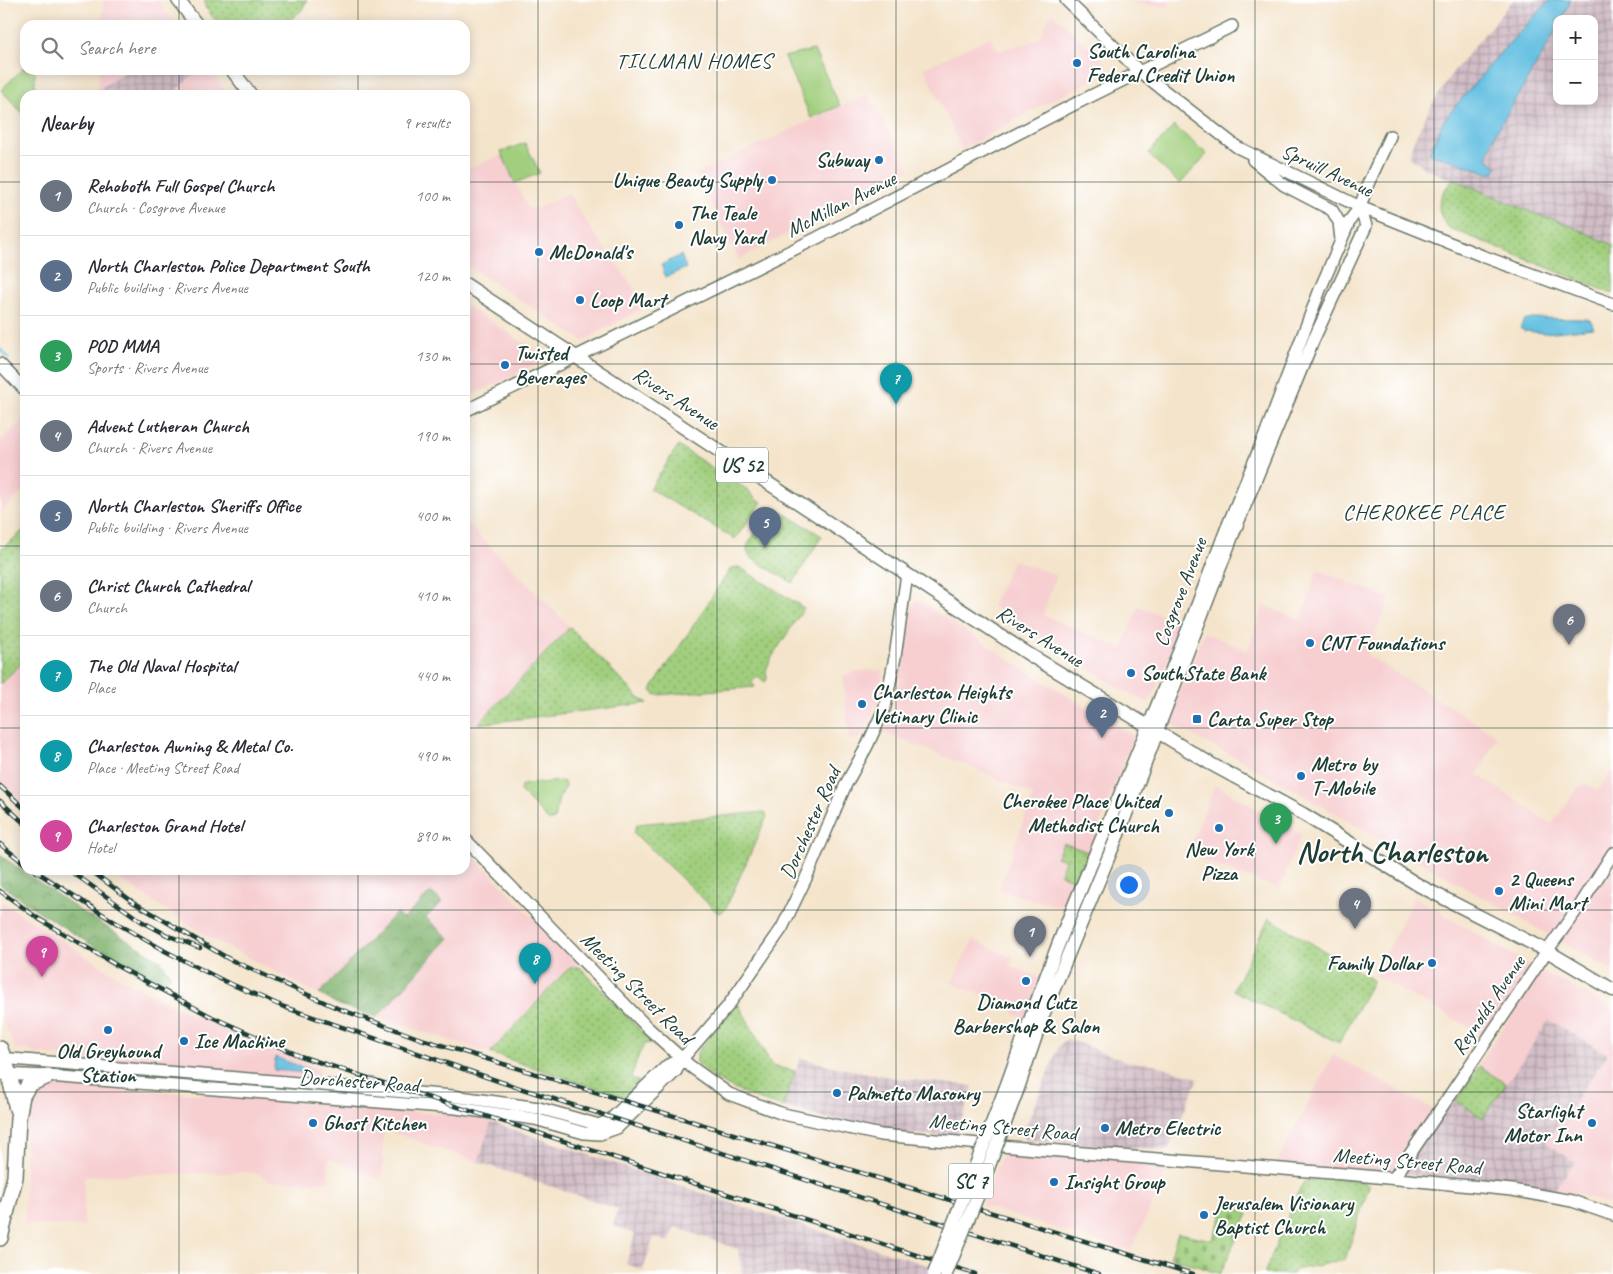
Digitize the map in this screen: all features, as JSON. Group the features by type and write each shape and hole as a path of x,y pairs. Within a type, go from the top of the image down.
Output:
{"highway":[{"path":"1,1055 18,1118"},
{"path":"0,1238 15,1177 18,1118 22,1096 26,1088 35,1081 48,1076"}],"main road":[{"path":"178,0 192,20"},
{"path":"236,75 247,90"},
{"name":"Rivers Avenue","path":"470,287 1030,655 1153,729 1303,814 1420,886 1547,950 1613,990"},
{"name":"Cosgrove Avenue","path":"934,1274 1121,826 1153,729"},
{"name":"Cosgrove Avenue","path":"946,1274 978,1195 1012,1089"}],"street":[{"name":"Spruill Avenue","path":"1066,0 1139,71 1238,147 1360,207 1485,257 1613,304"},
{"name":"McMillan Avenue","path":"470,409 817,238 1139,71 1232,26"},
{"name":"Cosgrove Avenue","path":"1153,729 1189,626 1265,435 1321,287 1350,220 1360,207 1390,136"},
{"path":"1238,147 1284,185 1332,210 1339,222 1342,242"},
{"name":"Cosgrove Avenue","path":"1153,729 1312,342 1366,226 1360,207"},
{"path":"0,364 20,385"},
{"name":"Dorchester Road","path":"5,1074 456,1108 535,1119 584,1133 600,1134 617,1128 676,1071 682,1059 728,1006 782,928 846,784 867,746 885,707 895,657 907,574"},
{"name":"Meeting Street Road","path":"470,844 647,1027 695,1071 729,1094 783,1114 881,1134 1035,1149 1394,1178 1512,1190 1572,1201 1613,1215"},
{"name":"Reynolds Avenue","path":"1394,1178 1547,950 1581,904 1613,853"},
{"name":"Dorchester Road","path":"1,1055 453,1096 539,1108 599,1124 610,1120 668,1065 682,1059"}],"shaded area":[{"path":"103,0 158,0 172,20 102,20"},
{"path":"1128,0 1169,0 1170,7 1146,5"},
{"path":"1513,0 1613,0 1613,245 1552,218 1545,218 1423,168 1418,162 1409,158 1412,144 1430,108 1453,72"},
{"path":"1053,13 1106,64 1098,77 1029,112 962,150 924,68 990,37 999,51 1036,40 1042,35 1048,18"},
{"path":"99,75 120,75 98,90"},
{"path":"120,75 193,75 176,90 98,90"},
{"path":"193,75 213,75 226,90 176,90"},
{"path":"868,94 910,170 739,259 696,174"},
{"path":"502,155 528,208 536,209 568,193 592,231 647,306 583,341 470,267 470,168"},
{"path":"470,308 541,354 542,360 470,397"},
{"path":"20,423 20,494 0,513 0,441"},
{"path":"470,526 570,627 478,724 470,726"},
{"path":"1013,560 1056,575 1043,615 1122,649 1138,606 1183,624 1151,700 1147,703 1112,684 992,606"},
{"path":"1317,570 1390,598 1367,655 1497,736 1478,775 1552,824 1577,788 1586,784 1598,791 1613,768 1613,971 1235,757 1176,727 1170,721 1170,715 1204,632 1248,651 1263,605 1301,620"},
{"path":"918,600 1029,672 1132,735 1133,738 1067,909 999,890 1033,795 964,764 882,732 895,704 912,607"},
{"path":"20,665 20,799 0,781 0,684"},
{"path":"884,670 877,704 863,735 860,739 849,740 843,676 858,671"},
{"path":"1215,785 1301,834 1280,889 1187,854"},
{"path":"470,855 581,968 577,967 564,973 490,1053 339,1005 203,934 114,875 470,875"},
{"path":"1414,897 1525,962 1613,1009 1613,1206 1578,1194 1554,1190 1575,1162 1546,1143 1609,1054 1549,1020 1506,1084 1478,1065 1520,1003 1515,1000 1489,1038 1375,976"},
{"path":"0,900 109,971 168,1004 320,1069 319,1080 110,1064 105,1061 40,1055 27,1050 16,1049 0,1016"},
{"path":"973,940 1013,957 1010,966 1041,978 1026,1019 1015,1015 1009,1005 951,983"},
{"path":"1549,1020 1608,1054 1546,1143 1575,1162 1554,1190 1504,1182 1397,1173 1449,1095 1483,1118"},
{"path":"1068,1039 1125,1061 1153,1064 1198,1078 1168,1150 1026,1140 1023,1136 1026,1126 1059,1046"},
{"path":"1333,1055 1438,1112 1394,1178 1274,1168"},
{"path":"800,1058 840,1068 895,1078 973,1086 956,1137 900,1133 836,1121 783,1107"},
{"path":"46,1083 492,1118 478,1162 383,1129 383,1178 374,1177 328,1158 329,1182 269,1181 261,1175 251,1172 84,1176 84,1226 24,1225 27,1095 31,1090"},
{"path":"491,1122 741,1206 955,1274 742,1274 738,1249 675,1227 669,1242 654,1237 643,1270 626,1264 635,1234 613,1226 618,1209 478,1162"},
{"path":"1005,1146 1171,1160 1131,1251 981,1205"}],"green space":[{"path":"205,0 307,0 302,10 290,20 215,20 205,7"},
{"path":"814,50 840,106 811,118 784,57"},
{"path":"20,71 20,75 35,75 35,90 20,90 20,111 1,90"},
{"path":"1174,126 1207,154 1180,184 1148,154"},
{"path":"525,143 540,173 515,183 501,152"},
{"path":"1453,179 1545,218 1552,218 1613,245 1613,294 1449,228 1441,215 1439,203"},
{"path":"678,446 748,490 757,501 762,502 735,539 650,489"},
{"path":"779,510 822,536 793,583 757,562 749,556 747,551 748,544 769,513"},
{"path":"20,533 20,665 0,684 0,550"},
{"path":"739,567 804,608 772,657 766,670 767,679 765,682 758,676 751,681 755,687 654,694 651,690 731,568"},
{"path":"570,627 639,698 648,703 478,724"},
{"path":"562,781 566,787 559,798 554,820 548,820 520,791 521,786 526,784"},
{"path":"765,812 767,816 725,910 718,913 634,833 637,824"},
{"path":"1063,843 1088,852 1077,881 1060,874 1065,860 1056,857"},
{"path":"0,855 20,869 20,875 29,875 79,910 160,960 171,975 164,984 125,965 43,914 0,884"},
{"path":"431,892 442,902 426,918 449,938 377,1017 339,1005 319,994 396,913 403,919"},
{"path":"1269,918 1373,980 1339,1043 1233,990"},
{"path":"570,968 581,968 652,1043 645,1044 639,1054 631,1078 638,1081 635,1088 626,1098 490,1053 564,973"},
{"path":"738,1003 772,1066 795,1071 783,1107 749,1096 725,1084 704,1071 697,1063 697,1053 700,1048"},
{"path":"1479,1066 1506,1084 1483,1118 1456,1101"},
{"path":"1321,1177 1362,1181 1369,1186 1345,1260 1294,1270 1293,1274 1264,1274 1300,1188 1304,1182"},
{"path":"1227,1202 1248,1214 1220,1274 1170,1257 1178,1233 1212,1240"}],"water":[{"path":"1550,0 1571,0 1563,15 1553,15 1553,35 1494,136 1487,158 1497,167 1492,174 1429,153 1444,120 1501,52"},
{"path":"681,255 686,268 666,277 661,265"},
{"path":"1532,318 1587,319 1591,321 1594,328 1545,333 1524,331 1520,328 1524,320"},
{"path":"275,1057 309,1070 308,1073 274,1070"}],"waterway":[{"path":"0,349 9,358"}],"railway":[{"path":"0,786 20,804"},
{"path":"0,801 20,819"},
{"path":"0,844 20,860"},
{"path":"42,875 113,921 165,951 224,981 284,1007 501,1082 1099,1274"},
{"path":"76,875 141,921 167,935 200,948"},
{"path":"97,875 133,902 229,959 337,1008 418,1038 1193,1274"},
{"path":"0,891 39,919 121,968 212,1017 300,1056 975,1274"}],"place":[{"name":"South Carolina Federal Credit Union","path":"1077,63"},
{"name":"Subway","path":"879,160"},
{"name":"Unique Beauty Supply","path":"772,180"},
{"name":"The Teale Navy Yard","path":"679,225"},
{"name":"McDonald's","path":"539,252"},
{"name":"Loop Mart","path":"580,300"},
{"name":"Twisted Beverages","path":"505,365"},
{"name":"The Old Naval Hospital","path":"896,404"},
{"name":"North Charleston Sheriffs Office","path":"765,548"},
{"name":"CNT Foundations","path":"1310,643"},
{"name":"Christ Church Cathedral","path":"1569,645"},
{"name":"SouthState Bank","path":"1131,673"},
{"name":"Charleston Heights Vetinary Clinic","path":"862,704"},
{"name":"Carta Super Stop","path":"1197,719"},
{"name":"North Charleston Police Department South","path":"1102,738"},
{"name":"Metro by T-Mobile","path":"1301,776"},
{"name":"Cherokee Place United Methodist Church","path":"1169,813"},
{"name":"New York Pizza","path":"1219,828"},
{"name":"POD MMA","path":"1276,844"},
{"name":"2 Queens Mini Mart","path":"1499,891"},
{"name":"Advent Lutheran Church","path":"1355,929"},
{"name":"Rehoboth Full Gospel Church","path":"1030,957"},
{"name":"Family Dollar","path":"1432,963"},
{"name":"Charleston Grand Hotel","path":"42,977"},
{"name":"Diamond Cutz Barbershop & Salon","path":"1026,981"},
{"name":"Charleston Awning & Metal Co.","path":"535,984"},
{"name":"Old Greyhound Station","path":"108,1030"},
{"name":"Ice Machine","path":"184,1041"},
{"name":"Palmetto Masonry","path":"837,1093"},
{"name":"Ghost Kitchen","path":"313,1123"},
{"name":"Starlight Motor Inn","path":"1592,1123"},
{"name":"Metro Electric","path":"1105,1128"},
{"name":"Insight Group","path":"1054,1182"},
{"name":"Jerusalem Visionary Baptist Church","path":"1204,1215"}],"district":[{"name":"TILLMAN HOMES","path":"694,61"},
{"name":"CHEROKEE PLACE","path":"1424,512"},
{"name":"North Charleston","path":"1392,851"}]}
